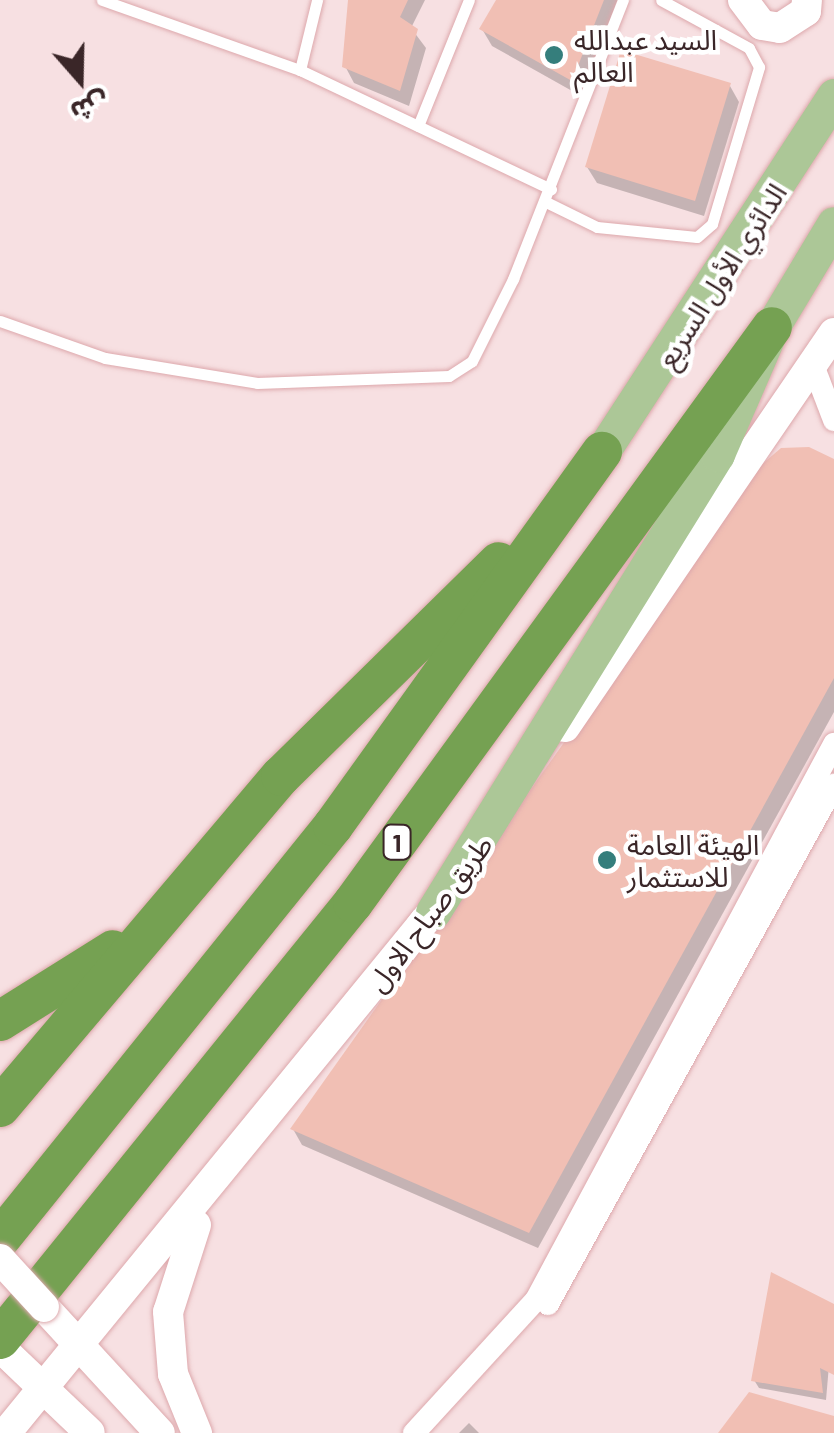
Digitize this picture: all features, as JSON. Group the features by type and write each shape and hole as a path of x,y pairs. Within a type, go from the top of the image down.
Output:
{"highway":[{"name":"1","path":"2,1346 353,903 772,328"},
{"name":"1","path":"0,1239 333,826 602,452"},
{"path":"0,1107 281,776 573,489"},
{"path":"0,1020 161,915"}],"main road":[{"path":"743,0 762,25 780,28 806,12 807,0"},
{"name":"الدائري الأول السريع","path":"602,452 834,96"},
{"name":"1","path":"772,328 834,224"},
{"path":"433,912 717,454 772,328"},
{"path":"813,365 834,333"},
{"name":"طريق صباح الاول","path":"6,1433 211,1192 433,912 813,365"},
{"path":"197,1433 173,1374 168,1312 211,1192"},
{"path":"0,1260 160,1433"},
{"path":"2,1346 90,1433"}],"street":[{"path":"813,365 834,420"},
{"path":"414,1433 536,1300 834,744"},
{"path":"433,1433 510,1355 571,1269 834,785"}],"lane":[{"path":"102,0 300,70 418,126 598,227 697,237 712,224 759,67 749,48 661,0"},
{"path":"300,70 318,0"},
{"path":"418,126 469,0"},
{"path":"0,321 105,358 256,383 420,384 472,361 548,196 623,0"}],"building":[{"path":"348,0 408,0 400,17 418,29 400,91 342,67"},
{"name":"السيد عبدالله العالم","path":"496,0 604,0 572,81 479,29"},
{"path":"621,50 731,83 695,201 585,167"},
{"name":"الهيئة العامة للاستثمار","path":"809,447 834,459 834,678 529,1233 290,1129 760,466 781,448"},
{"path":"771,1272 834,1304 834,1375 820,1368 823,1393 751,1381"},
{"path":"749,1392 834,1416 834,1433 718,1433"}],"place":[{"name":"السيد عبدالله العالم","path":"554,55"},
{"name":"الهيئة العامة للاستثمار","path":"607,860"}]}
